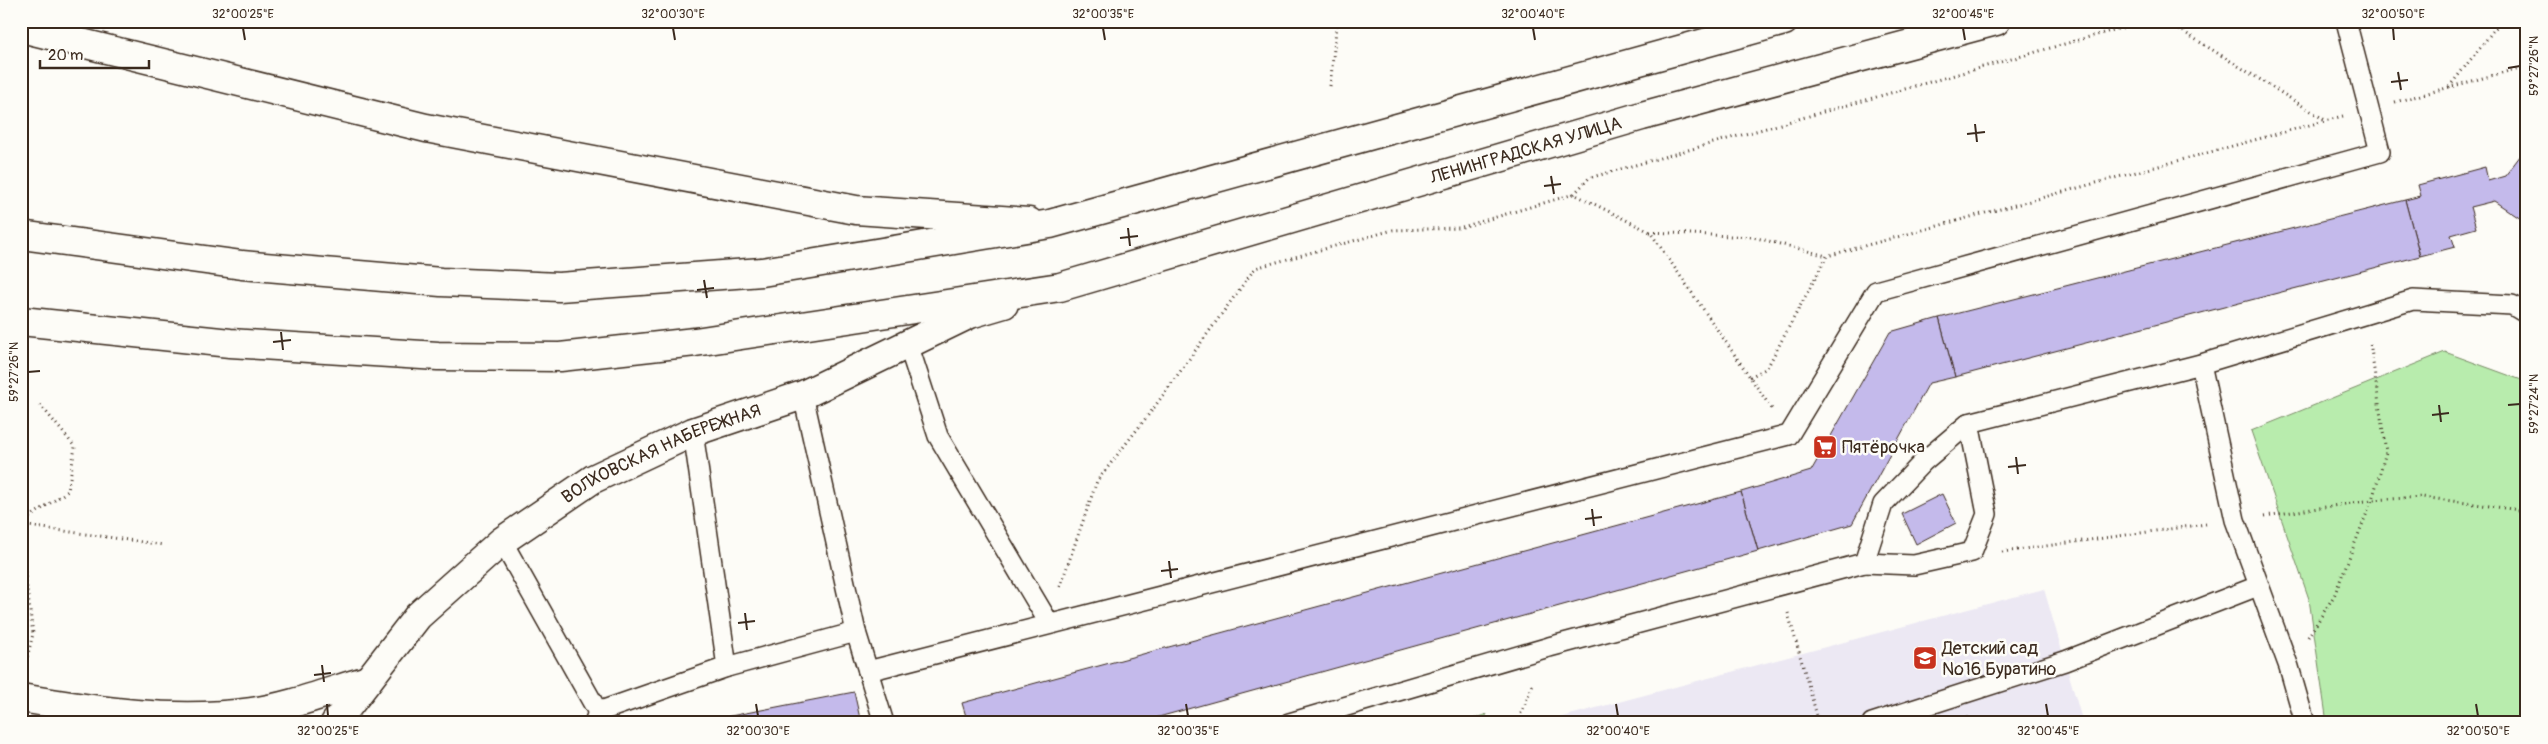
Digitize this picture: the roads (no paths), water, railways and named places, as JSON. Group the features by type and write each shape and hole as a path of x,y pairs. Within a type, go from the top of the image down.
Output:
{"main road":[{"path":"21,235 242,264 441,282 559,287 762,272 1050,224 1784,21"},
{"name":"ЛЕНИНГРАДСКАЯ УЛИЦА","path":"1060,287 1642,116 1996,21"},
{"path":"21,28 426,128 856,210 1050,224"},
{"path":"21,321 230,343 438,356 560,358 696,342 1060,287"},
{"name":"ВОЛХОВСКАЯ НАБЕРЕЖНАЯ","path":"335,723 418,616 502,541 593,479 693,432 803,395 970,314 1060,287"},
{"path":"21,698 106,717 179,717 252,712 368,680"}],"lane":[{"path":"868,670 1789,435 1876,291 2380,152 2346,21"},
{"path":"1864,563 1883,504 1924,460 1970,423 2201,364 2413,300 2512,305 2527,314"},
{"path":"908,344 938,436 1049,623"},
{"path":"2201,364 2235,520 2289,667 2305,723"},
{"path":"803,395 856,632 884,723"},
{"path":"1289,723 1549,647 1864,563 1914,565 1972,552 1988,514 1970,423"},
{"path":"693,432 727,667"},
{"path":"502,541 596,717 727,667 856,632"},
{"path":"1872,723 2065,662 2258,586"}],"place":[{"name":"Пятёрочка","path":"1825,447"},
{"name":"Детский сад №16 Буратино","path":"1925,658"}]}
